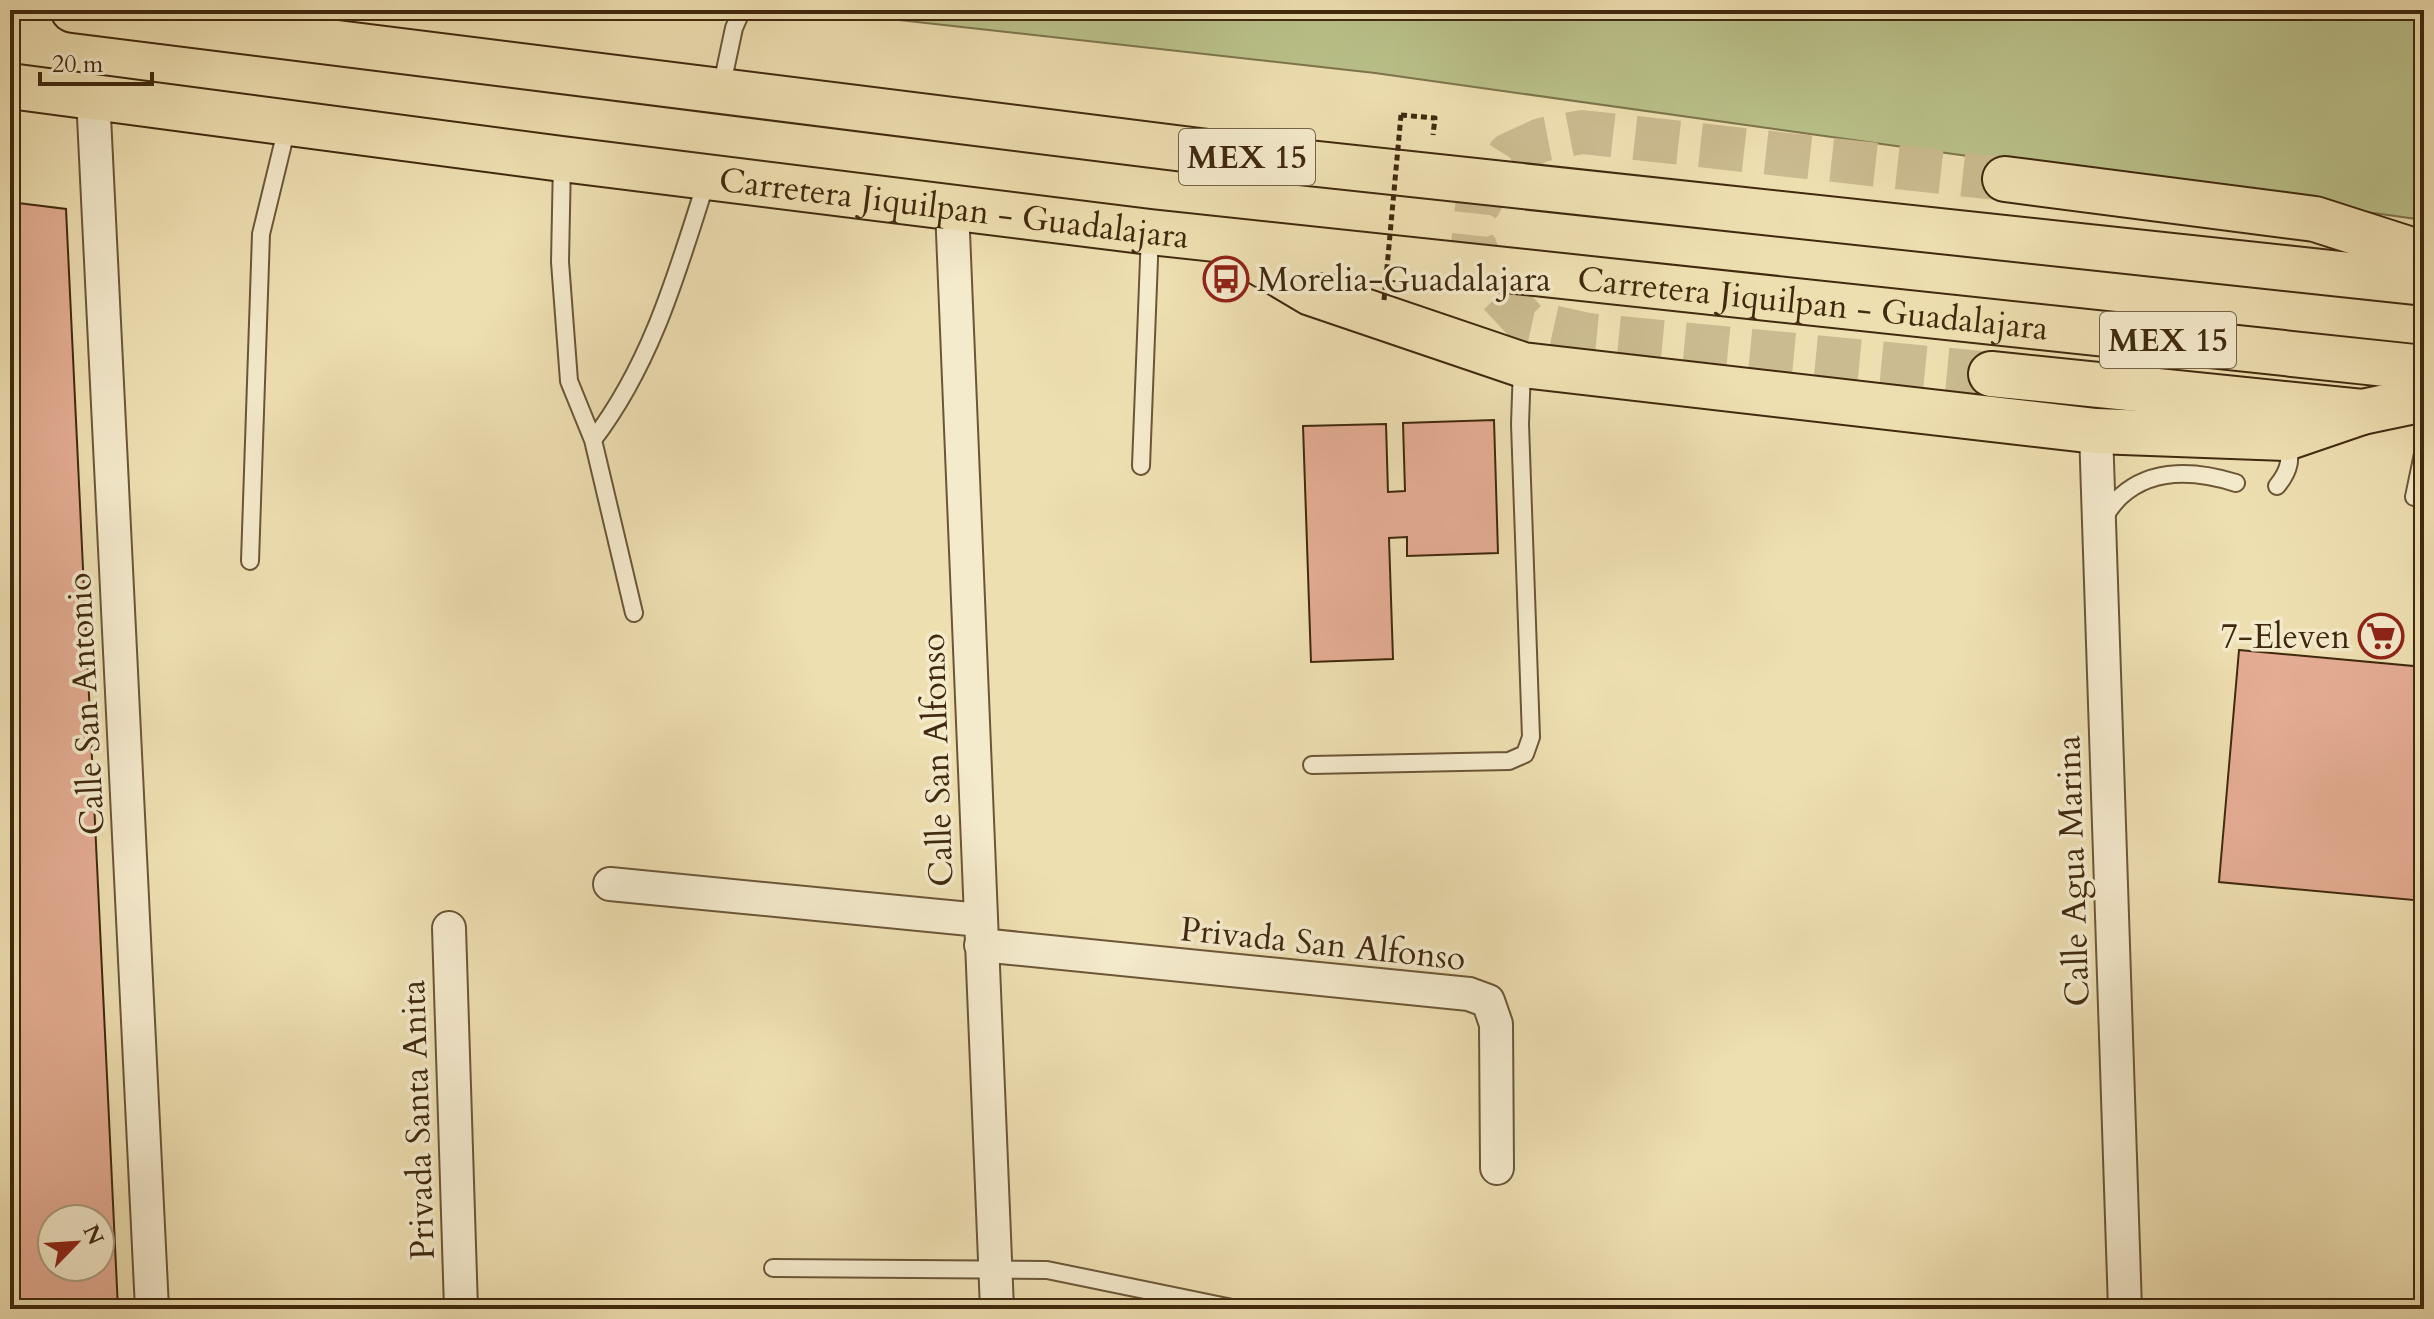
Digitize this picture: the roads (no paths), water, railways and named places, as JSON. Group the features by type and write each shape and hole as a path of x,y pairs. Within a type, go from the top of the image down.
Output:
{"highway":[{"name":"MEX 15","path":"73,10 1224,154 2424,283"},
{"name":"Carretera Jiquilpan - Guadalajara","path":"10,86 1150,232 2424,368"},
{"path":"2005,179 2315,219 2424,254"},
{"path":"1220,240 1311,293 1523,365 2096,431 2286,438 2362,412 2424,399"},
{"path":"1991,374 2362,412"}],"street":[{"name":"Calle San Antonio","path":"93,96 152,1309"},
{"name":"Calle San Alfonso","path":"952,208 997,1309"},
{"name":"Calle Agua Marina","path":"2096,431 2125,1309"},
{"path":"610,884 981,932"},
{"name":"Privada Santa Anita","path":"449,928 461,1309"},
{"name":"Privada San Alfonso","path":"981,932 1469,994 1488,1001 1496,1024 1497,1168"}],"lane":[{"path":"721,91 734,28 742,10"},
{"path":"250,561 261,234 288,122"},
{"path":"562,159 560,262 569,381 593,440 634,613"},
{"path":"593,440 618,407 658,326 707,177"},
{"path":"1141,466 1150,232"},
{"path":"1312,765 1509,761 1525,754 1531,737 1520,424 1523,365"},
{"path":"2277,486 2288,472 2290,455 2286,438"},
{"path":"2414,497 2424,449"},
{"path":"2098,525 2120,497 2137,484 2161,476 2193,472 2236,483"},
{"path":"773,1268 1047,1270 1237,1309"}],"tunnel":[{"path":"1991,374 1588,335 1525,321 1495,289 1473,244 1477,207 1509,155 1541,140 1582,132 2005,179"}],"place":[{"name":"Morelia-Guadalajara","path":"1226,279"},
{"name":"7-Eleven","path":"2381,636"}]}
